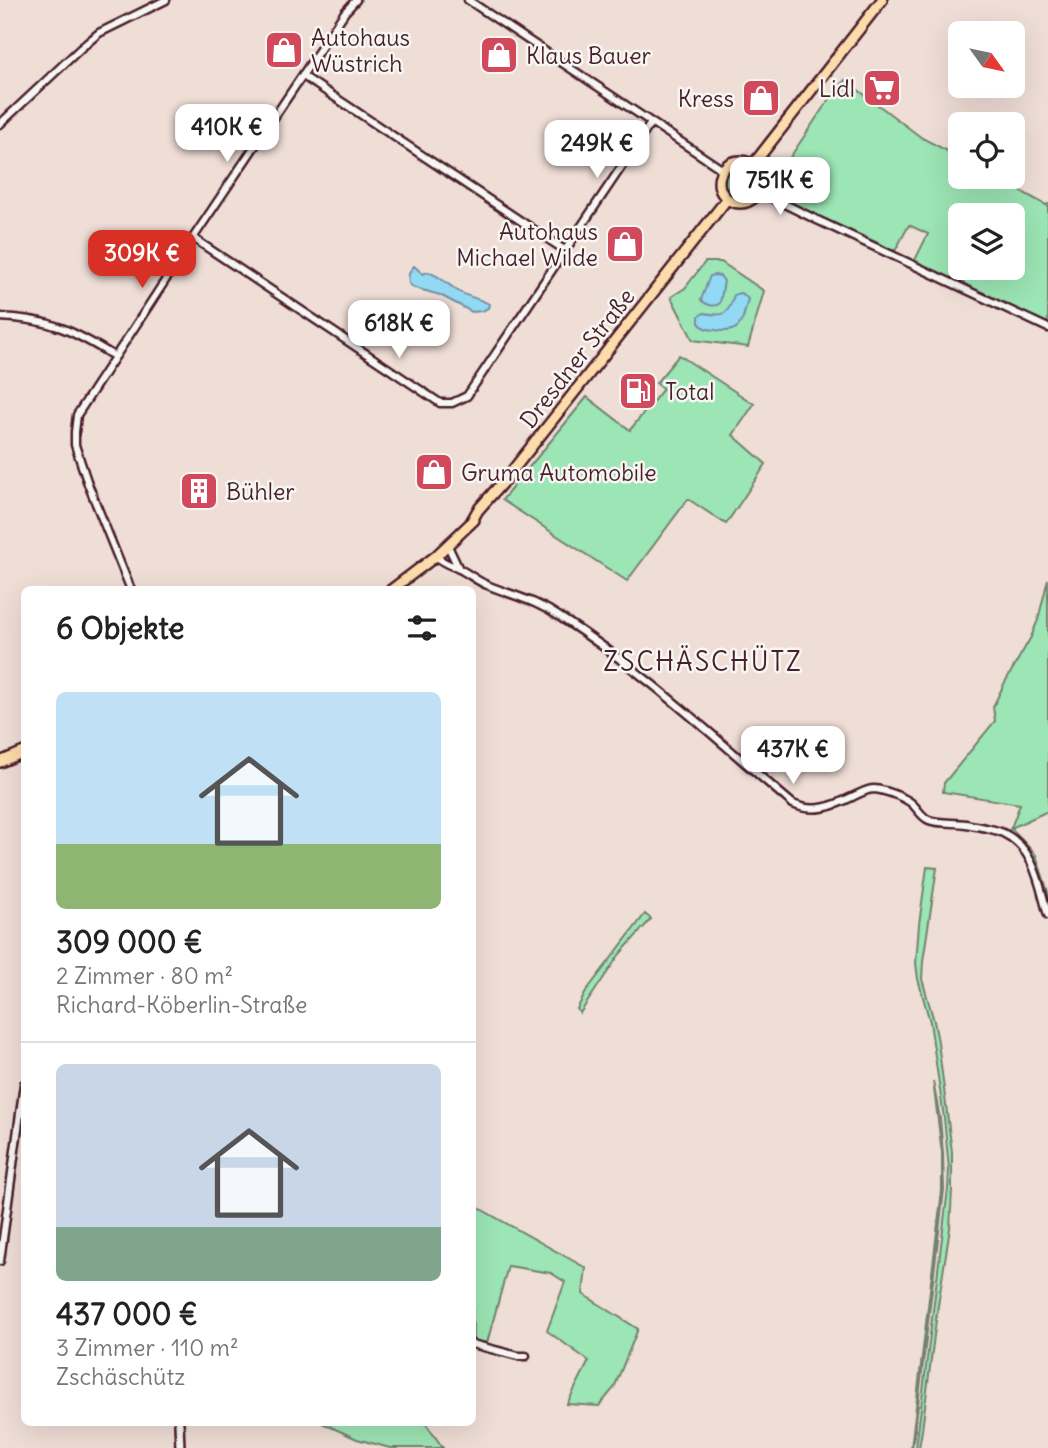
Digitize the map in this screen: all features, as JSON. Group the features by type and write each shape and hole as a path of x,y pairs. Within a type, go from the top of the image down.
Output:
{"main road":[{"path":"752,166 882,0"},
{"path":"734,162 752,166 760,177 756,196 746,202 727,199 719,186 723,170 734,162"},
{"name":"Dresdner Straße","path":"436,556 470,524 497,493 727,199"},
{"path":"389,586 436,556"},
{"path":"396,586 436,556"},
{"path":"0,762 21,752"}],"street":[{"path":"0,124 99,33 166,0"},
{"path":"129,586 75,445 77,415 193,238 345,12 356,0"},
{"path":"468,0 723,170"},
{"path":"303,76 566,251"},
{"path":"193,238 440,402 452,402 467,396 652,123"},
{"path":"758,191 1048,328"},
{"path":"0,317 26,318 65,328 114,356"},
{"path":"448,546 459,569"},
{"path":"436,556 486,584 545,608 622,659 793,804 806,809 828,807 873,789 910,802 926,819 982,827 1010,837 1026,852 1034,868 1048,915"},
{"path":"0,1261 21,1106"},
{"path":"476,1345 526,1356"},
{"path":"179,1426 180,1448"}],"green space":[{"path":"845,80 922,138 948,151 948,189 1017,189 1048,204 1048,324 953,280 1025,280 1025,203 948,203 948,278 914,262 928,234 909,225 895,251 772,195 787,162"},
{"path":"740,167 751,172 756,183 751,194 740,199 729,194 724,183 729,172"},
{"path":"705,262 721,262 764,291 748,347 693,340 671,297 685,288"},
{"path":"679,355 754,404 733,435 766,464 726,524 688,499 627,581 502,500 587,397 630,430 663,389 656,383"},
{"path":"1048,579 1048,811 1011,828 1020,804 943,792 944,783 995,721 993,707 1031,637"},
{"path":"1011,828 1036,855 1048,892 1048,904 1033,859 1007,833"},
{"path":"927,867 937,868 922,979 938,1042 952,1152 952,1190 950,1228 922,1430 919,1448 916,1448 949,1169 930,1022 916,963"},
{"path":"645,914 651,919 619,955 580,1013 577,1009 587,990"},
{"path":"933,1081 940,1119 943,1153 944,1190 911,1448 942,1190 942,1153"},
{"path":"476,1208 586,1268 583,1294 638,1329 614,1388 599,1406 567,1404 589,1361 547,1331 565,1282 551,1273 508,1266 487,1343 476,1341"},
{"path":"329,1426 427,1426 443,1448 390,1448 357,1439"}],"water":[{"path":"414,266 423,274 432,274 465,295 489,304 488,308 472,312 440,295 415,288 409,284 410,272"},
{"path":"710,276 720,276 724,281 720,303 713,306 701,300"},
{"path":"739,293 748,299 742,320 736,328 724,331 704,328 699,323 699,316 704,313 725,313 734,295"}],"place":[{"name":"Autohaus Wüstrich","path":"284,50"},
{"name":"Klaus Bauer","path":"499,55"},
{"name":"Lidl","path":"882,88"},
{"name":"Kress","path":"761,98"},
{"name":"Autohaus Michael Wilde","path":"625,244"},
{"name":"Total","path":"638,391"},
{"name":"Gruma Automobile","path":"434,472"},
{"name":"Bühler","path":"199,491"}],"district":[{"name":"ZSCHÄSCHÜTZ","path":"703,661"}]}
